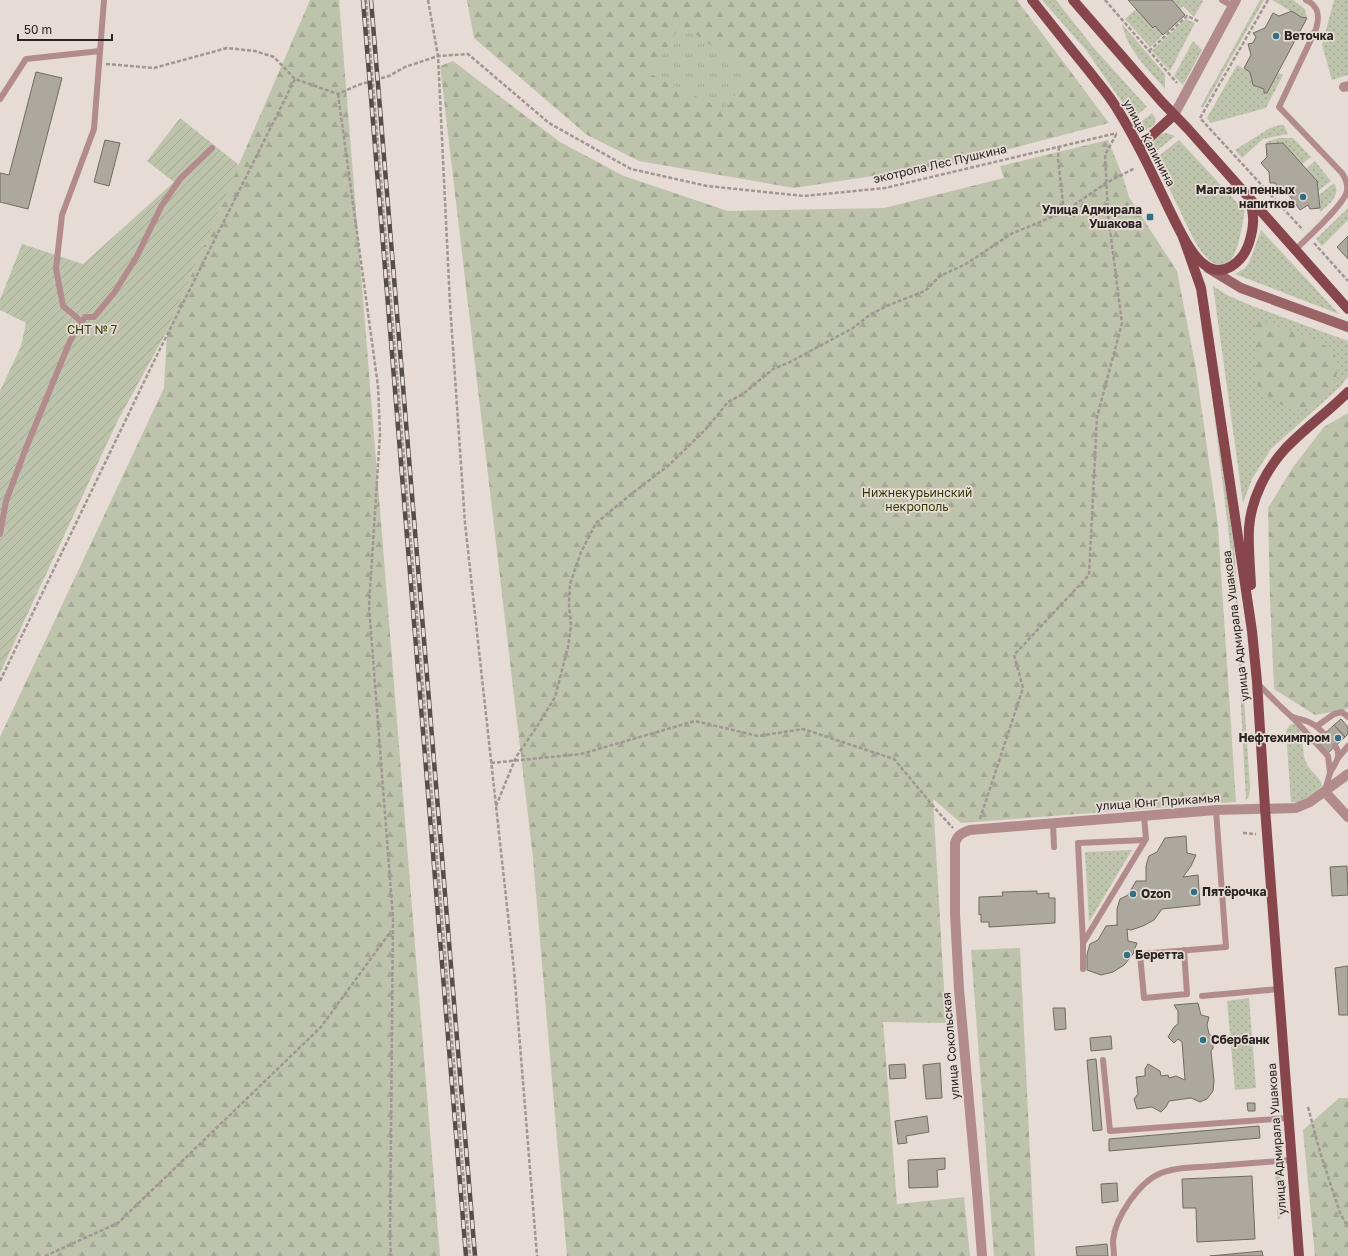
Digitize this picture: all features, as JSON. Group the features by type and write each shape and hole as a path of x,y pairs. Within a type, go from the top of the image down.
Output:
{"main road":[{"name":"улица Калинина","path":"1032,0 1116,106 1139,147 1183,237 1198,259 1205,266 1240,288 1348,328"},
{"path":"1073,0 1348,310"},
{"path":"1139,147 1174,115"},
{"path":"1205,266 1216,269 1228,268 1235,264 1242,256 1252,233 1254,221 1253,209 1249,199"},
{"name":"улица Адмирала Ушакова","path":"1183,237 1201,288 1252,631 1299,1256"},
{"path":"1252,631 1249,527 1253,505 1261,484 1285,449 1344,398 1348,392"}],"street":[{"path":"1174,115 1235,3"},
{"name":"улица Юнг Прикамья","path":"960,834 977,829 1216,810 1296,808 1310,802 1348,774"},
{"path":"1325,792 1348,817"},
{"name":"улица Сокольская","path":"960,834 955,843 955,914 958,989 978,1191 982,1256"}],"lane":[{"path":"82,322 63,306 56,269 62,215 94,129 104,0"},
{"path":"1222,0 1235,3"},
{"path":"1295,250 1344,198 1348,185 1342,173 1279,107 1318,22 1319,16 1317,10 1306,0"},
{"path":"0,98 26,59 100,51"},
{"path":"0,534 6,501 70,341 85,317 94,317 114,293 136,258 162,205 180,179 212,148"},
{"path":"1257,682 1328,756 1330,773"},
{"path":"1317,726 1334,714 1342,712 1348,717"},
{"path":"1292,717 1308,721 1317,726 1324,734"},
{"path":"1335,746 1338,749 1338,758"},
{"path":"1325,792 1330,773 1338,758 1348,746"},
{"path":"1184,950 1187,994 1144,998 1140,954 1184,950 1226,947 1216,810"},
{"path":"1083,943 1145,840 1144,816"},
{"path":"1053,823 1054,847"},
{"path":"1083,969 1078,843 1145,840"},
{"path":"1202,996 1278,988"},
{"path":"1103,1060 1110,1131 1288,1118"},
{"path":"1114,1256 1113,1240 1122,1214 1138,1191 1159,1174 1181,1168 1292,1160"}],"path":[{"path":"366,0 470,1256"},
{"path":"428,0 438,56 450,304 465,523 514,970 537,1256"},
{"path":"1105,0 1177,83"},
{"path":"1268,0 1200,118 1348,282"},
{"path":"1149,51 1187,16 1200,22"},
{"path":"100,51 106,64 154,68 227,48 254,51 274,57 295,79 338,94 358,84 389,76 405,67 438,56"},
{"name":"экотропа Лес Пушкина","path":"438,56 468,54 549,124 631,169 707,186 804,196 885,188 1117,133 1105,155 1106,183"},
{"path":"0,681 156,357 295,79"},
{"path":"338,94 378,386 380,434 369,606 393,918 391,1256"},
{"path":"1059,146 1058,159 1064,212"},
{"path":"496,806 515,761 555,697 568,647 571,626 569,604 570,584 581,552 596,523 669,465 705,430 728,402 743,394 773,369 790,362 853,328 871,314 925,291 940,276 966,264 1011,234 1064,212 1106,183 1135,168"},
{"path":"977,829 1023,688 1014,655 1089,575 1097,417 1122,323 1108,214 1106,183"},
{"path":"492,763 581,754 695,721 758,736 803,729 894,759 939,813 960,834"},
{"path":"1243,833 1256,834"},
{"path":"45,1256 118,1223 321,1027 392,930"},
{"path":"1308,1107 1320,1152 1340,1213 1348,1227"}],"green space":[{"path":"310,0 339,0 440,1256 0,1256 0,737 164,388 167,331"},
{"path":"467,0 1017,0 1109,123 952,164 794,188 639,161 587,135 474,38"},
{"path":"1042,0 1056,0 1093,47 1147,107 1133,118 1086,50"},
{"path":"1172,0 1203,1 1194,17 1183,6 1180,9"},
{"path":"1260,0 1264,0 1203,108 1201,106"},
{"path":"1272,0 1293,0 1305,9 1307,18 1301,17"},
{"path":"1334,0 1348,0 1348,75 1332,80 1322,45"},
{"path":"1136,9 1153,28 1155,26 1163,35 1150,47 1125,19"},
{"path":"1186,19 1195,23 1170,71 1152,51"},
{"path":"681,24 751,74 724,110 651,74"},
{"path":"1122,24 1165,74 1165,89 1139,59 1129,42"},
{"path":"1193,41 1202,50 1183,85 1174,76"},
{"name":"Нижнекурьинский некрополь","path":"453,61 560,142 624,176 728,211 884,208 1004,178 1000,166 1108,140 1123,177 1129,197 1177,271 1196,369 1218,526 1236,802 961,823 933,799 946,1023 883,1022 897,1204 964,1197 970,1256 567,1256 533,858 440,66"},
{"path":"1237,65 1250,72 1253,85 1264,89 1264,93 1267,93 1278,73 1283,75 1266,108 1211,123 1207,118"},
{"path":"1152,113 1156,119 1154,125 1146,130 1142,130 1137,125"},
{"name":"СНТ № 7","path":"180,118 239,165 167,331 117,422 0,673 0,391 21,346 26,323 0,310 0,300 22,244 83,264 174,182 147,161"},
{"path":"1284,125 1288,134 1263,139 1242,158 1235,150 1270,128"},
{"path":"1166,133 1175,136 1154,153 1153,146 1155,140 1159,135"},
{"path":"1279,138 1293,138 1311,157 1302,164 1283,143 1268,144 1266,142"},
{"path":"1179,140 1245,211 1240,238 1235,253 1228,263 1219,265 1206,257 1190,231 1155,159"},
{"path":"1315,161 1331,181 1318,191 1317,181 1306,169"},
{"path":"1334,183 1336,187 1335,196 1320,212 1319,195"},
{"path":"1348,208 1348,220 1322,246 1316,239"},
{"path":"1261,230 1339,314 1235,274 1245,268 1249,263"},
{"path":"1213,286 1227,295 1252,306 1348,341 1348,376 1341,386 1271,449 1252,479 1243,503"},
{"path":"1255,318 1297,332 1319,342 1333,352 1337,360 1338,369 1336,378 1332,386 1320,401 1304,409 1296,410 1288,408 1273,400 1261,390 1256,378"},
{"path":"1201,325 1206,343 1234,545 1250,788 1249,796 1246,801 1236,612 1230,544 1211,387"},
{"path":"1348,413 1348,709 1315,715 1274,689 1268,508 1293,467 1324,427"},
{"path":"1291,724 1297,725 1301,733 1307,765 1322,785 1311,795 1296,802 1291,802 1286,732"},
{"path":"1132,850 1089,922 1085,852"},
{"path":"1020,948 1035,1256 994,1256 971,950"},
{"path":"1249,998 1256,1088 1235,1090 1227,1001"},
{"path":"1339,1098 1348,1098 1348,1256 1315,1256 1303,1130"},
{"path":"1275,1170 1280,1172 1283,1198 1283,1211 1278,1220"}],"building":[{"path":"1128,0 1172,0 1185,15 1163,35 1155,26 1153,28"},
{"path":"1292,11 1301,17 1307,18 1267,93 1264,93 1264,89 1253,85 1250,72 1244,68 1251,55 1248,44 1253,43 1256,37 1253,33 1265,28 1273,13 1279,16"},
{"path":"36,72 62,78 28,209 0,202 0,173 9,175"},
{"path":"105,140 120,143 109,186 94,182"},
{"path":"1283,143 1317,181 1320,208 1310,209 1308,205 1300,210 1289,195 1277,192 1279,188 1275,183 1270,183 1269,172 1261,163 1267,157 1266,144"},
{"path":"1348,236 1348,259 1337,247"},
{"path":"1341,719 1348,727 1348,734 1345,737 1334,725"},
{"path":"1334,725 1345,737 1327,754 1316,742"},
{"path":"1186,836 1187,853 1196,855 1191,866 1183,877 1198,875 1200,905 1162,909 1154,920 1131,930 1127,929 1128,941 1137,943 1133,954 1124,965 1113,972 1101,975 1087,970 1087,954 1090,944 1098,940 1106,926 1118,925 1117,909 1120,899 1128,895 1136,881 1146,881 1146,866 1149,856 1157,852 1165,838"},
{"path":"1347,866 1348,895 1332,896 1330,867"},
{"path":"1037,891 1037,894 1049,893 1049,898 1055,898 1055,923 989,927 989,922 981,922 981,914 979,915 979,897 1003,896 1002,892"},
{"path":"1348,966 1348,1015 1339,1015 1335,968"},
{"path":"1198,1003 1201,1015 1209,1017 1207,1025 1209,1034 1213,1037 1213,1048 1211,1051 1214,1081 1213,1091 1207,1099 1200,1102 1191,1098 1169,1101 1161,1112 1152,1107 1137,1109 1134,1099 1138,1094 1136,1077 1145,1076 1145,1069 1148,1064 1160,1071 1161,1076 1168,1075 1169,1078 1176,1076 1185,1080 1182,1042 1178,1039 1174,1043 1168,1037 1174,1027 1178,1024 1178,1011 1174,1005"},
{"path":"1053,1008 1065,1008 1066,1029 1055,1030"},
{"path":"1111,1036 1112,1049 1091,1051 1090,1038"},
{"path":"1096,1059 1102,1130 1093,1131 1087,1060"},
{"path":"940,1063 942,1098 926,1099 923,1065"},
{"path":"905,1064 906,1078 890,1079 889,1065"},
{"path":"1247,1103 1255,1103 1255,1111 1248,1111"},
{"path":"927,1116 929,1132 906,1136 907,1143 898,1144 895,1121"},
{"path":"1259,1126 1260,1138 1109,1151 1109,1139"},
{"path":"945,1158 945,1169 937,1170 938,1187 909,1188 908,1160"},
{"path":"1252,1176 1255,1239 1197,1242 1196,1208 1183,1208 1182,1179"},
{"path":"1117,1183 1118,1201 1102,1203 1101,1184"},
{"path":"1107,1244 1108,1256 1077,1256 1076,1247"},
{"path":"1262,1251 1263,1256 1210,1256"}],"railway":[{"path":"363,0 466,1256"},
{"path":"371,0 475,1256"}],"place":[{"name":"Веточка","path":"1276,36"},
{"name":"Магазин пенных напитков","path":"1303,197"},
{"name":"Улица Адмирала Ушакова","path":"1150,217"},
{"name":"Нефтехимпром","path":"1338,738"},
{"name":"Пятёрочка","path":"1194,892"},
{"name":"Ozon","path":"1133,894"},
{"name":"Беретта","path":"1127,955"},
{"name":"Сбербанк","path":"1203,1040"}]}
